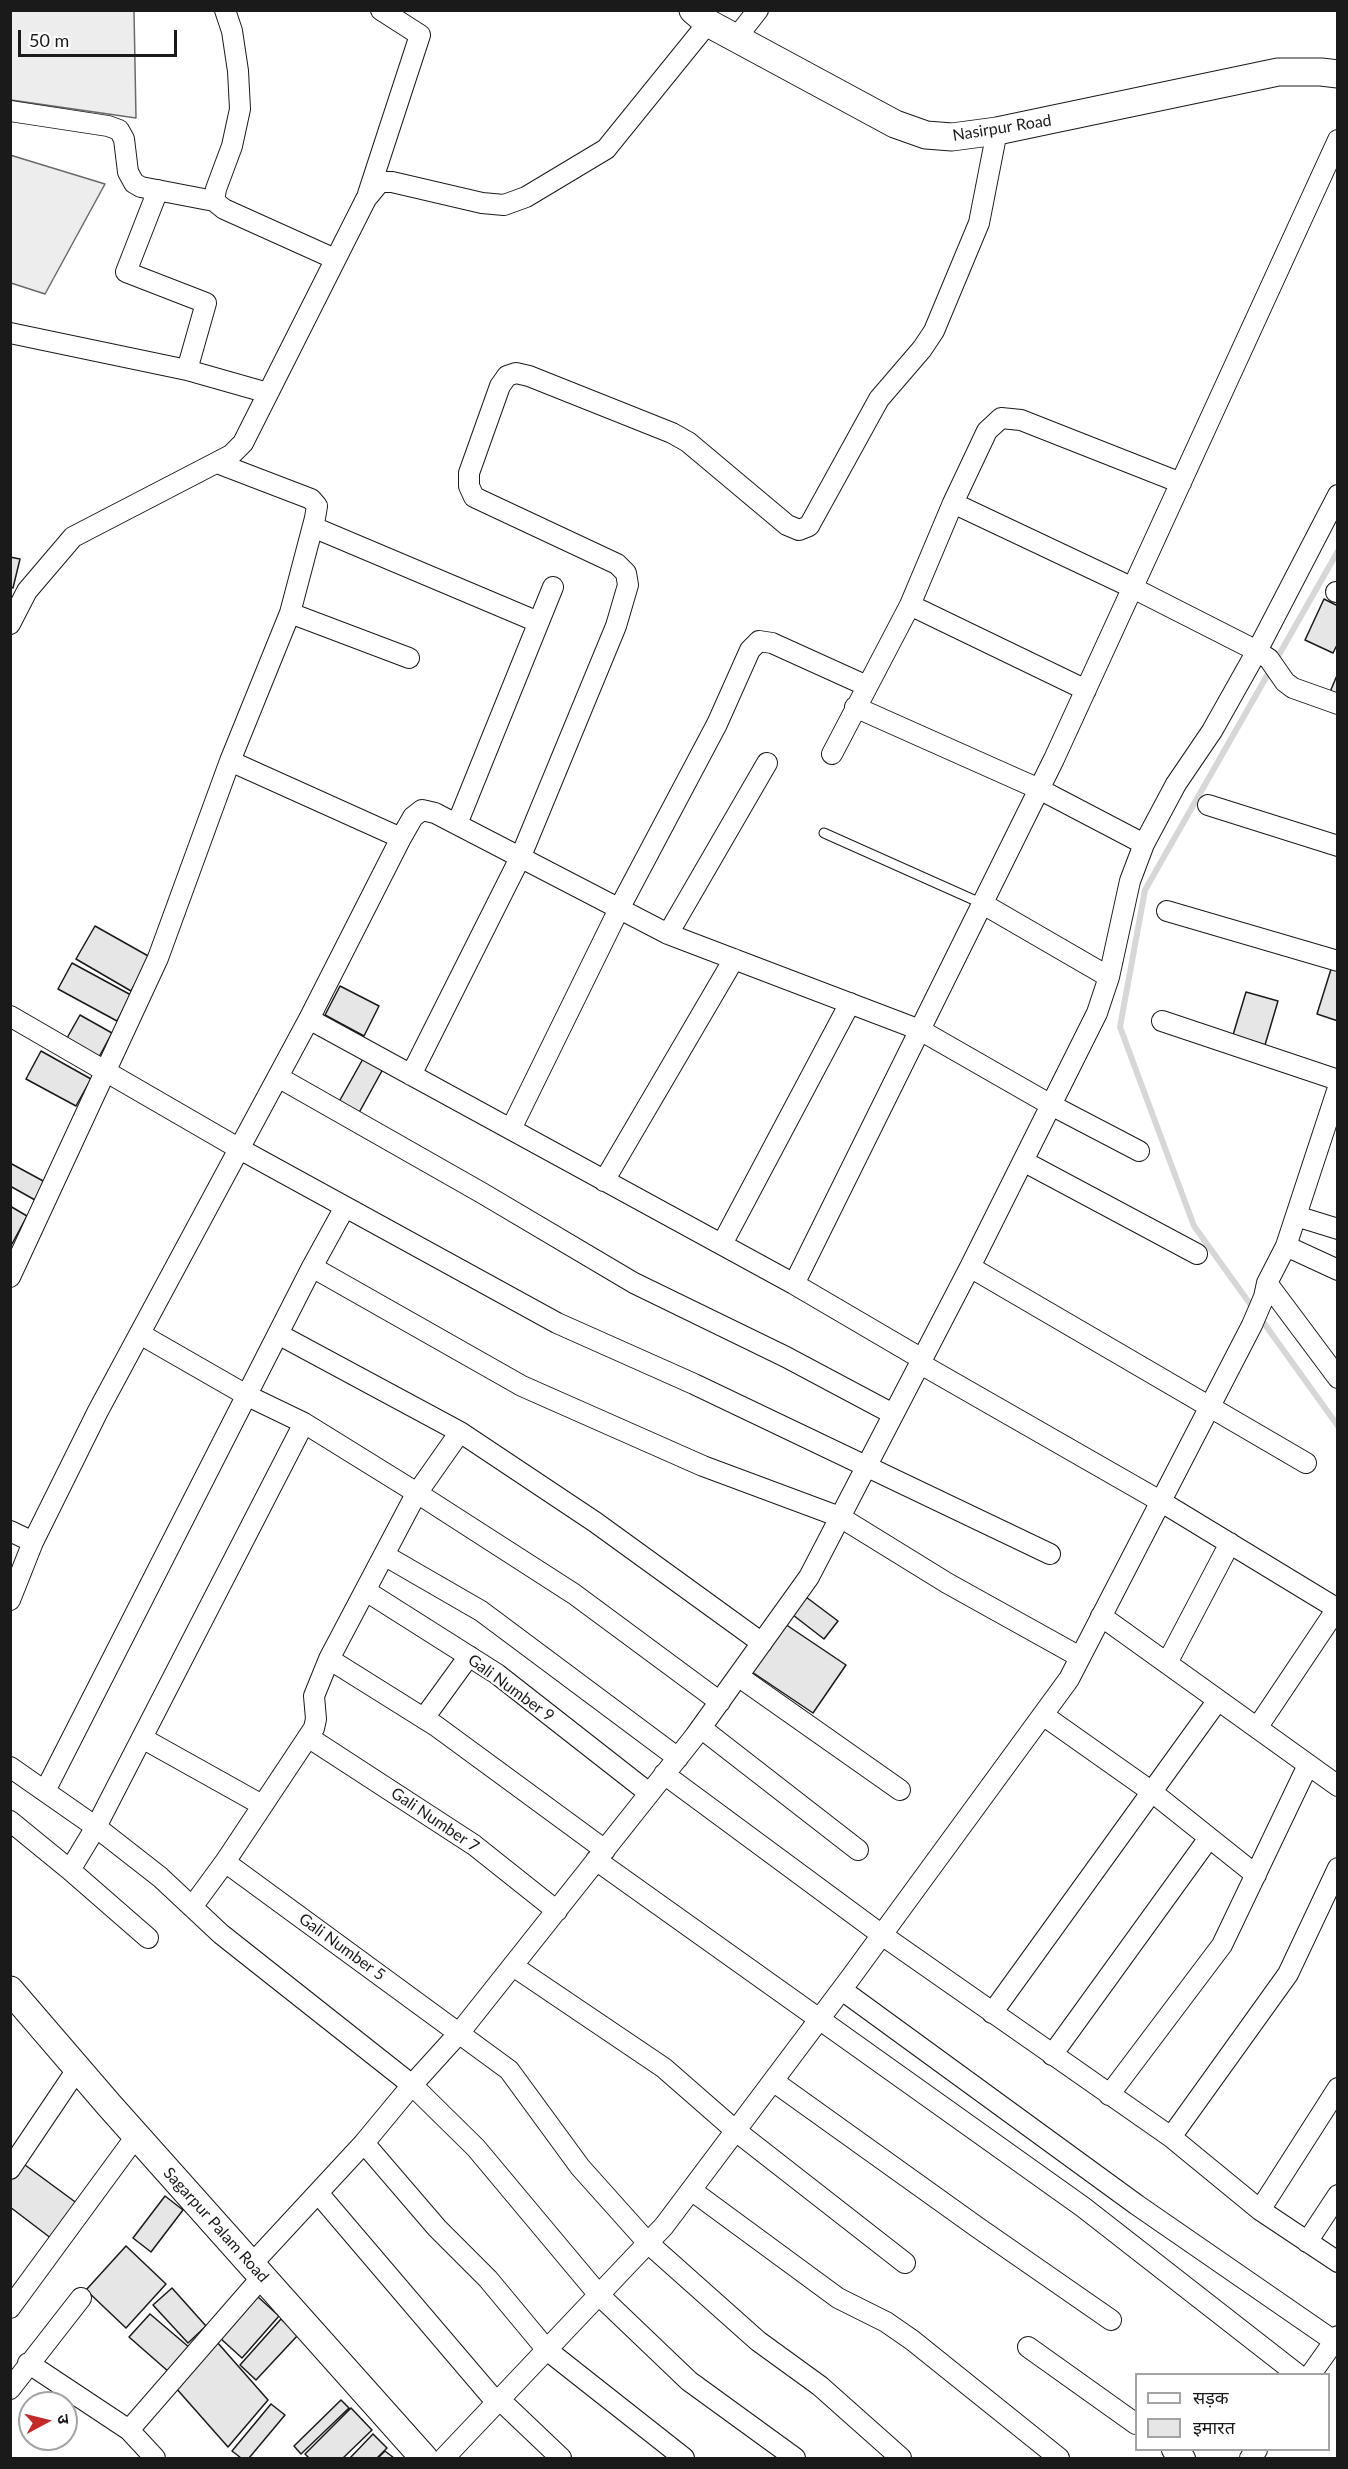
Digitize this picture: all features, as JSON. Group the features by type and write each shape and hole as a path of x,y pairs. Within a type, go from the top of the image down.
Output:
{"street":[{"path":"214,201 216,189 232,146 240,110 238,71 232,31 225,10"},
{"path":"10,624 27,591 73,537 231,456 243,443 366,199 420,35 381,10"},
{"path":"736,38 758,10"},
{"path":"366,199 380,182 392,182 482,203 504,205 526,197 606,149 700,17"},
{"name":"Nasirpur Road","path":"700,17 895,124 926,135 952,138 997,131 1278,72 1338,74"},
{"path":"10,111 108,126 118,130 124,139 130,179 141,187 214,201 224,209 335,259"},
{"path":"411,1075 521,856 616,626 628,585 626,573 617,564 474,496 469,473 500,386 507,376 516,373 529,376 672,433 688,442 787,525 799,530 809,526 879,399 922,349 934,331 979,223 997,131"},
{"path":"794,1284 1039,789 1338,140"},
{"path":"158,190 126,272 206,303 187,370"},
{"path":"10,333 187,370 268,393"},
{"path":"832,754 910,605 953,503 987,431 1001,418 1022,420 1181,483"},
{"path":"10,1276 158,958 230,761 290,613 313,527 317,506 311,499 217,463"},
{"path":"129,2430 318,2193 460,2032 513,1966 678,1758 809,1577 970,1267 1097,1013 1109,977 1130,881 1144,844 1176,784 1263,655 1338,495"},
{"path":"953,503 1133,588 1263,655 1285,682 1293,688 1338,704"},
{"path":"313,527 538,622"},
{"path":"457,824 553,587"},
{"path":"910,605 1086,690"},
{"path":"290,613 409,658"},
{"path":"511,1130 620,907 717,723 750,650 759,641 772,643 867,686"},
{"path":"855,707 1039,789 1144,844"},
{"path":"230,761 401,838"},
{"path":"668,934 767,763"},
{"path":"1208,805 1338,846"},
{"path":"10,1600 33,1542 98,1411 309,1019 401,838 413,817 422,810 435,813 521,856 668,934 920,1030 1051,1105 1139,1151"},
{"path":"983,904 1109,977"},
{"path":"1167,911 1338,961"},
{"path":"604,1181 734,959"},
{"path":"722,1244 850,1002"},
{"path":"10,1016 238,1148 557,1323 867,1466 1050,1554"},
{"path":"309,1019 794,1284 922,1359 919,1363"},
{"path":"1162,1021 1338,1080"},
{"path":"278,1077 634,1283 786,1357 893,1414"},
{"path":"444,2458 648,2243 691,2190 842,1990 1069,1679 1252,1325 1286,1245 1338,1088"},
{"path":"1023,1161 1197,1254"},
{"path":"45,1791 312,1267 345,1207"},
{"path":"1296,1216 1338,1229"},
{"path":"1286,1245 1338,1270"},
{"path":"312,1267 522,1386 703,1466 840,1517 947,1583 1080,1657"},
{"path":"970,1267 1306,1463"},
{"path":"1266,1290 1338,1378"},
{"path":"140,1334 248,1396 304,1423 417,1492 574,1594 720,1702"},
{"path":"278,1334 460,1432 595,1522 762,1642"},
{"path":"919,1363 1160,1501 1337,1607 1257,1728"},
{"path":"70,1870 96,1827 304,1423"},
{"path":"192,1907 225,1862 308,1737 316,1719 314,1696 329,1659 417,1492 460,1432"},
{"path":"10,1531 33,1542"},
{"path":"1167,1664 1230,1543"},
{"path":"384,1555 481,1611 678,1758"},
{"name":"Gali Number 9","path":"366,1591 496,1674 650,1793"},
{"path":"1101,1616 1338,1786"},
{"path":"424,1718 469,1656"},
{"path":"329,1659 424,1718 481,1757 601,1855 818,2020 1083,2207 1297,2373"},
{"path":"738,1676 900,1790"},
{"path":"992,2013 1218,1700"},
{"path":"1043,1715 1152,1792 1256,1875"},
{"path":"700,1728 858,1851"},
{"name":"Gali Number 7","path":"308,1737 474,1845 556,1911"},
{"path":"142,1738 262,1805"},
{"path":"1109,2096 1222,1945 1308,1765"},
{"path":"10,1767 96,1827 160,1877 221,1934 412,2085 476,2148 599,2295 689,2381 795,2458"},
{"path":"664,1774 882,1935 1109,2096 1172,2137 1260,2210 1338,2262"},
{"path":"10,1821 148,1938"},
{"path":"1052,2055 1209,1838"},
{"name":"Gali Number 5","path":"225,1862 509,2070 580,2167 648,2243 758,2341 820,2386 901,2458"},
{"path":"1172,2137 1288,1974 1338,1868"},
{"path":"513,1966 664,2068 736,2131 905,2263"},
{"path":"842,1990 1137,2205 1336,2338 1312,2373"},
{"name":"Sagarpur Palam Road","path":"13,1999 78,2068 424,2458"},
{"path":"10,2169 78,2068"},
{"path":"773,2081 1111,2320"},
{"path":"1260,2210 1338,2088"},
{"path":"10,2308 137,2136"},
{"path":"364,2143 437,2228 488,2278 547,2350 684,2458"},
{"path":"691,2190 838,2298 886,2322 912,2340 1059,2458"},
{"path":"318,2193 498,2401 561,2458"},
{"path":"1307,2242 1338,2195"},
{"path":"10,2389 28,2363 81,2298"},
{"path":"1028,2347 1135,2423"},
{"path":"28,2363 129,2430 155,2458"}],"lane":[{"path":"824,833 983,904"}],"shaded area":[{"path":"11,10 134,11 136,118 11,100"},
{"path":"10,155 105,184 45,294 11,283"}],"building":[{"path":"10,557 20,559 13,588 10,587"},
{"path":"1324,599 1338,606 1338,643 1333,653 1305,640"},
{"path":"1338,673 1338,694 1330,692"},
{"path":"95,926 150,957 131,991 76,959"},
{"path":"72,963 131,995 117,1021 58,989"},
{"path":"1332,966 1338,968 1338,1021 1317,1014"},
{"path":"340,986 379,1006 364,1036 325,1015"},
{"path":"1246,992 1278,1001 1265,1045 1233,1035"},
{"path":"80,1015 112,1033 99,1057 67,1038"},
{"path":"41,1051 91,1079 76,1106 26,1079"},
{"path":"364,1057 383,1069 355,1120 335,1109"},
{"path":"10,1163 45,1182 35,1200 10,1186"},
{"path":"10,1206 27,1216 12,1244 10,1244"},
{"path":"806,1597 838,1621 824,1639 793,1615"},
{"path":"785,1624 846,1665 813,1713 752,1672"},
{"path":"21,2162 78,2204 52,2239 10,2207 10,2176"},
{"path":"165,2196 183,2210 151,2252 133,2238"},
{"path":"126,2246 166,2284 126,2328 86,2290"},
{"path":"172,2288 206,2326 188,2343 153,2305"},
{"path":"257,2296 279,2316 242,2358 220,2338"},
{"path":"150,2314 190,2348 169,2372 129,2337"},
{"path":"281,2319 298,2335 256,2380 240,2365"},
{"path":"217,2342 268,2400 228,2447 175,2387"},
{"path":"341,2400 349,2408 301,2454 294,2446"},
{"path":"271,2404 285,2415 249,2458 241,2458 232,2451"},
{"path":"351,2408 372,2430 343,2458 309,2458 305,2454"},
{"path":"373,2434 387,2448 377,2458 350,2458"},
{"path":"385,2451 394,2458 378,2458"}],"waterway":[{"path":"1338,551 1145,890 1120,1027 1194,1226 1338,1426"}]}
